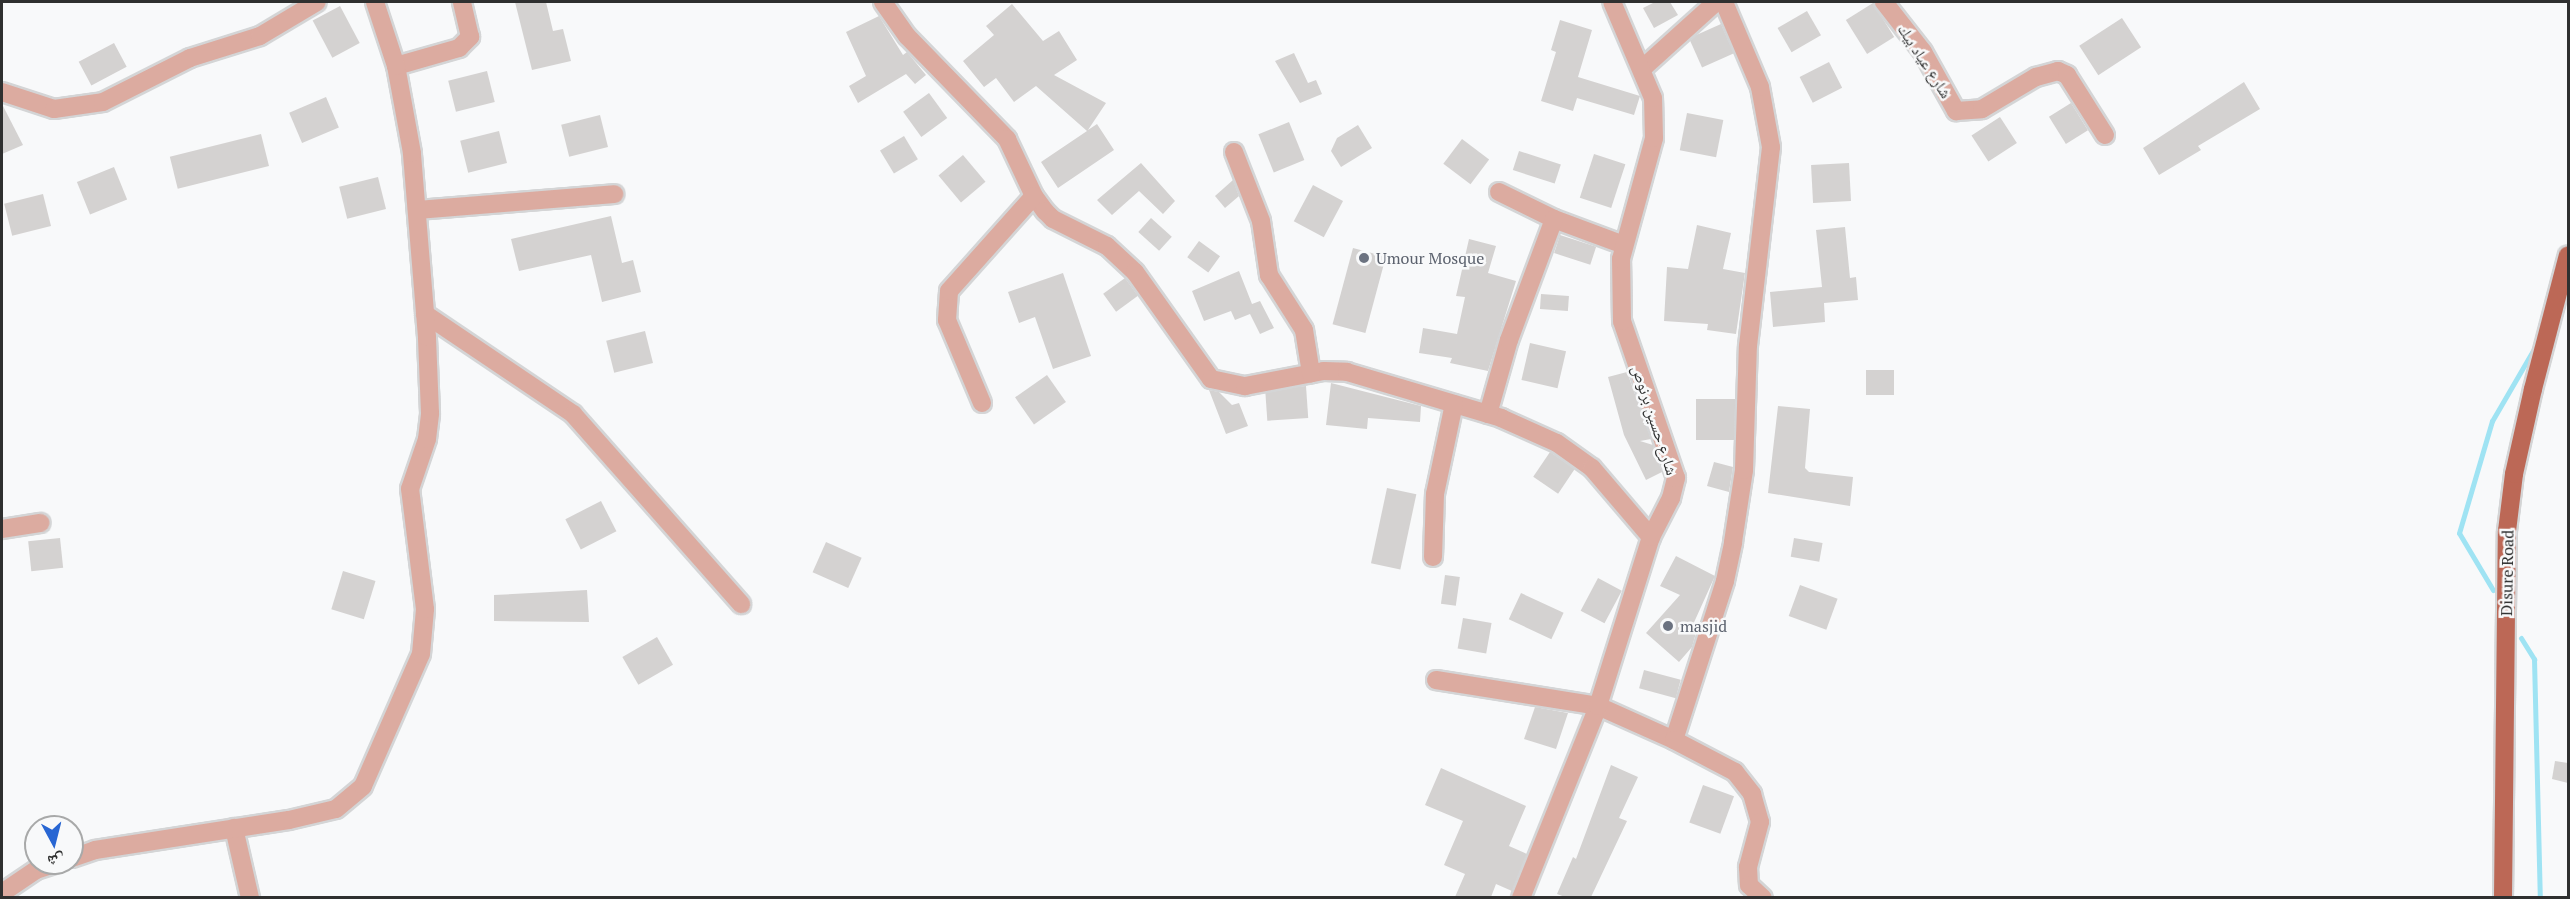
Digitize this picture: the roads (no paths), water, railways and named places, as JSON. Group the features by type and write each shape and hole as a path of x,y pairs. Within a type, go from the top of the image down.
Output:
{"main road":[{"name":"Disure Road","path":"2503,897 2507,531 2514,474 2542,351 2568,255"}],"street":[{"path":"2,93 54,109 103,102 190,58 260,36 318,2"},
{"path":"84,854 336,808 363,786 421,654 425,609 410,489 427,439 430,413 425,314 412,153 396,66 375,2"},
{"path":"396,66 459,48 470,37 462,2"},
{"path":"883,2 907,36 1007,139 1034,196 1053,219 1107,246 1135,272 1211,379 1245,386 1311,373 1347,372 1488,414 1557,443 1592,468 1651,537"},
{"name":"شارع حسين برنوص","path":"1521,897 1598,706 1651,537 1671,498 1676,478 1622,321 1624,245 1654,138 1653,98 1612,2"},
{"path":"1642,68 1716,2"},
{"path":"1674,740 1725,581 1733,542 1744,470 1748,346 1771,147 1761,87 1724,2"},
{"name":"شارع عياد بيك","path":"1884,2 1923,52 1956,111 1982,109 2036,77 2058,71 2067,75 2105,135"},
{"path":"1234,152 1261,221 1269,275 1304,330 1311,373"},
{"path":"1499,192 1554,219 1624,245"},
{"path":"417,210 614,194"},
{"path":"982,403 947,320 949,291 1034,196"},
{"path":"1488,414 1509,340 1554,219"},
{"path":"425,314 573,414 741,604"},
{"path":"1433,557 1435,494 1454,404"},
{"path":"2,529 41,523"},
{"path":"1436,680 1598,706 1674,740 1735,772 1752,794 1760,822 1748,867 1749,885 1763,897"},
{"path":"234,828 250,897"},
{"path":"2,893 29,875"}],"waterway":[{"path":"2493,590 2459,533 2492,421 2538,342"},
{"path":"2521,638 2534,659 2540,898"}],"place":[{"name":"Umour Mosque","path":"1364,258"},
{"name":"masjid","path":"1668,626"}]}
